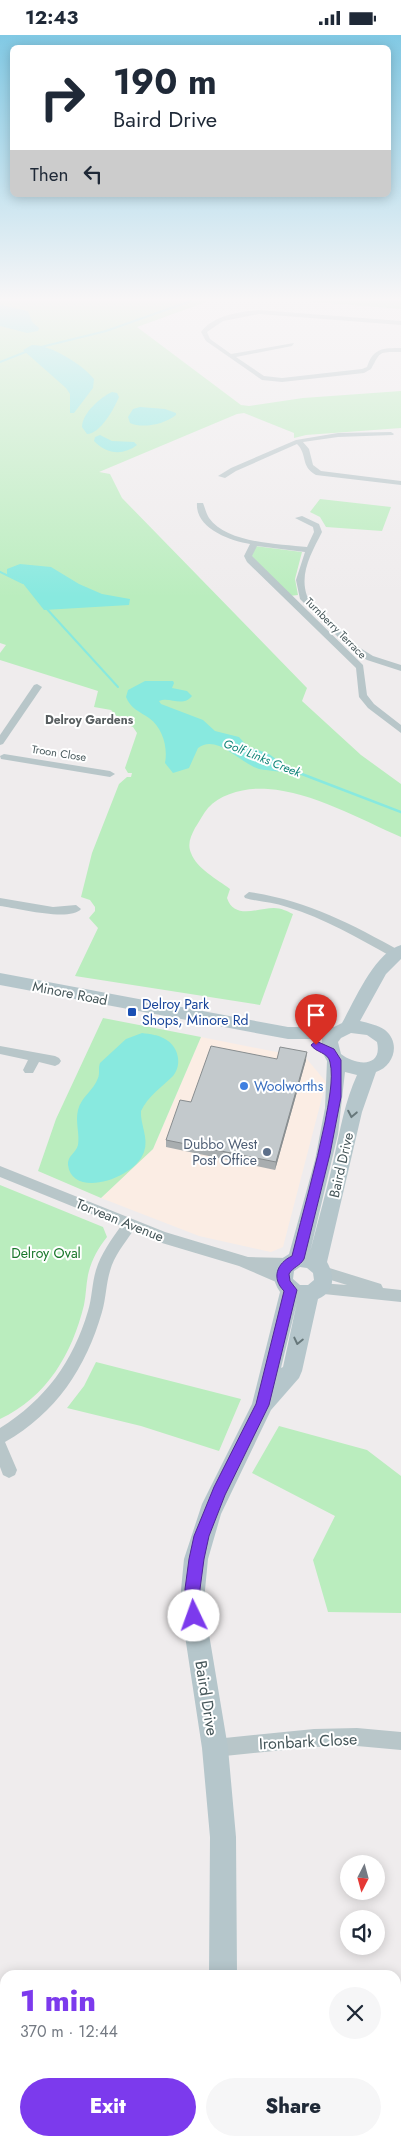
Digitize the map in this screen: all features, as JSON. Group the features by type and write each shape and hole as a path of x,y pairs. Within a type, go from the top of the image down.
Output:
{"street":[{"path":"222,475 231,468 240,467 298,441 317,437 391,434"},
{"path":"298,441 306,449 307,465 318,473 401,483"},
{"path":"200,505 203,515 217,529 238,540 254,544 310,550"},
{"path":"299,518 316,526 318,532 301,571 300,579 303,597 354,648 380,662 401,668"},
{"name":"Turnberry Terrace","path":"254,544 248,556 250,560 360,667 362,695 372,706 401,730"},
{"path":"360,667 380,662"},
{"path":"0,742 37,687"},
{"name":"Troon Close","path":"1,756 110,774"},
{"path":"249,896 274,898 340,923 398,952 380,970 370,990 342,1030 331,1038 329,1045 333,1056 351,1068 401,1062"},
{"path":"0,902 53,911 76,909"},
{"name":"Minore Road","path":"0,979 288,1033 342,1030"},
{"path":"370,990 379,1035 388,1051 375,1065"},
{"path":"342,1030 357,1027 401,1045"},
{"name":"Minore Road","path":"288,1033 333,1056"},
{"path":"0,1050 56,1061"},
{"name":"Baird Drive","path":"223,1970 223,1837 216,1748 194,1616 193,1589 196,1559 210,1512 262,1405 292,1371 303,1276 337,1078 333,1056"},
{"path":"29,1070 35,1057"},
{"name":"Baird Drive","path":"303,1276 343,1158 355,1102 375,1065"},
{"name":"Torvean Avenue","path":"0,1171 187,1246 303,1276 401,1296"},
{"path":"0,1437 39,1410 68,1377 91,1326 106,1263 130,1224"},
{"path":"0,1448 9,1470"},
{"name":"Ironbark Close","path":"216,1748 314,1738 357,1737 401,1741"}],"shaded area":[{"path":"201,1037 306,1058 326,1082 283,1247 271,1252 199,1236 101,1198 153,1149"}],"green space":[{"path":"0,400 234,400 241,405 249,406 293,400 401,400 401,428 306,435 294,438 294,433 244,413 237,414 99,472 110,474 122,498 307,688 302,701 361,755 401,784 401,837 319,801 285,791 268,789 244,790 227,795 213,803 203,815 191,837 189,843 190,850 194,859 203,869 230,889 227,898 230,905 241,911 277,908 293,914 260,1005 75,976 98,928 89,918 95,911 95,907 90,900 81,897 92,853 119,784 127,777 131,777 132,773 128,773 125,768 137,733 133,727 123,723 111,710 94,707 98,691 0,660 0,653 6,645 0,643"},
{"path":"320,499 391,507 382,531 326,527 320,517 310,512"},
{"path":"255,546 302,552 295,579 298,595 289,596 251,560 251,550"},
{"path":"103,1018 201,1037 153,1149 101,1198 38,1171 56,1119"},
{"name":"Delroy Oval","path":"0,1185 103,1227 107,1237 91,1265 79,1323 65,1357 44,1386 31,1399 17,1410 0,1419"},
{"path":"96,1362 241,1399 219,1451 141,1426 67,1408 84,1386"},
{"path":"279,1426 367,1450 401,1476 401,1613 328,1612 313,1560 335,1516 252,1473"}],"water":[{"path":"70,400 84,400 74,413 70,413"},
{"path":"101,400 118,400 102,425 92,433 87,434 82,427 85,416"},
{"path":"140,407 165,409 176,413 176,415 154,425 141,426 130,423 128,417 133,409"},
{"path":"100,435 112,441 134,442 137,445 126,451 109,451 94,441 95,437"},
{"path":"20,564 51,567 79,584 102,594 130,599 129,605 44,610 21,581 7,575 7,569"},
{"path":"145,681 173,681 172,688 187,691 192,696 180,702 159,701 161,704 203,720 215,731 239,737 247,746 269,754 298,773 259,769 221,747 205,744 198,748 189,768 173,773 165,763 165,745 158,727 133,707 126,697 128,690"},
{"path":"142,1033 165,1039 173,1046 178,1056 178,1066 173,1076 151,1096 141,1111 146,1142 144,1152 138,1162 117,1177 91,1183 80,1181 72,1175 68,1162 78,1145 77,1119 80,1105 99,1076 100,1063 126,1039"}],"building":[{"path":"211,1046 277,1059 280,1047 307,1052 276,1162 166,1140 180,1100 191,1102"}],"waterway":[{"name":"Golf Links Creek","path":"0,572 23,583"},
{"name":"Golf Links Creek","path":"46,608 118,687"},
{"name":"Golf Links Creek","path":"294,771 401,812"}],"place":[{"name":"Delroy Park Shops, Minore Rd","path":"132,1012"},
{"name":"Woolworths","path":"244,1086"},
{"name":"Dubbo West Post Office","path":"267,1152"}],"district":[{"name":"Delroy Gardens","path":"89,720"}],"route":[{"path":"194,1616 193,1589 196,1559 202,1536 219,1491 235,1463 262,1405 290,1290 284,1283 282,1273 288,1264 297,1259 324,1154 335,1097 336,1060 330,1052 316,1045"}]}
